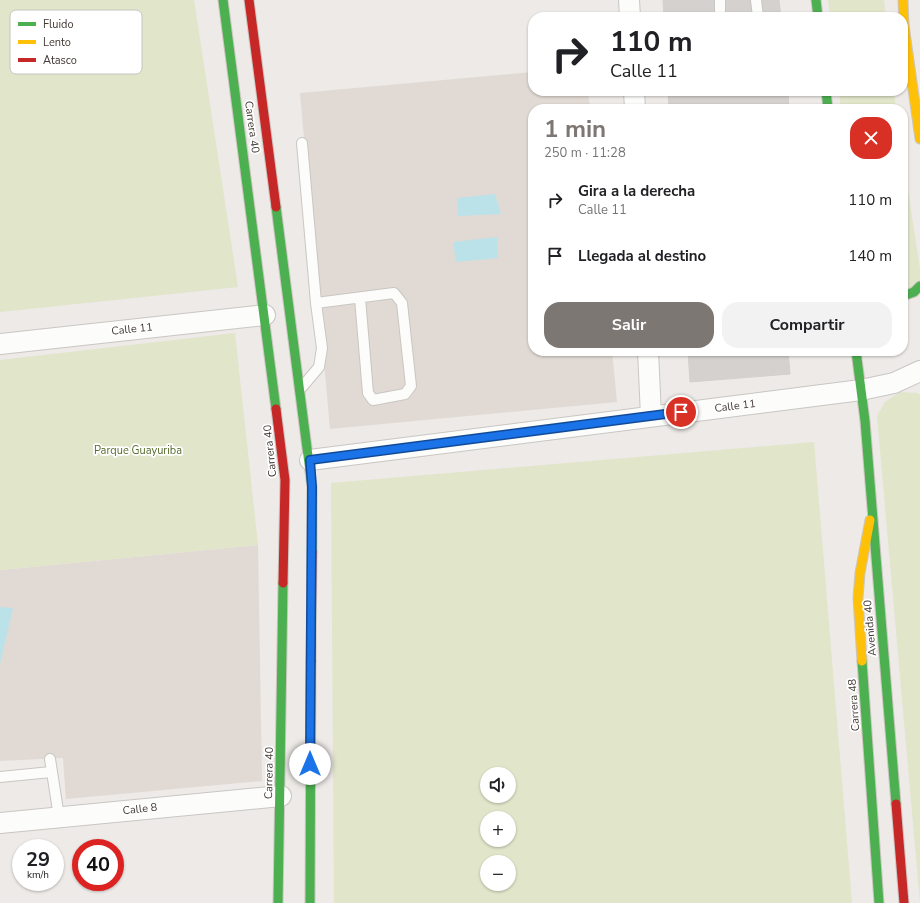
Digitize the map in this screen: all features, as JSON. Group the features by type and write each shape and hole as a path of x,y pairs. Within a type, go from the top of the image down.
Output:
{"main road":[{"name":"Carrera 40","path":"223,0 265,315 285,480 278,903"},
{"name":"Carrera 40","path":"249,0 310,460 312,487 310,903"},
{"path":"816,0 817,12"},
{"path":"904,0 904,12"},
{"path":"908,54 920,139"},
{"path":"908,294 914,292 920,286"},
{"name":"Avenida 40","path":"857,356 872,506 904,903"},
{"name":"Carrera 48","path":"872,506 860,573 858,598 879,903"}],"street":[{"path":"629,0 630,12"},
{"name":"Calle 11","path":"0,344 265,315"},
{"path":"648,356 651,416"},
{"name":"Calle 11","path":"310,460 861,390 894,383 920,371"},
{"name":"Calle 8","path":"0,823 280,796"}],"lane":[{"path":"720,0 720,12"},
{"path":"756,0 757,12"},
{"path":"300,388 319,367 322,348 316,302 302,143"},
{"path":"316,302 394,293 402,303 411,386 405,394 373,400 368,393 360,298"},
{"path":"50,759 59,817"},
{"path":"0,777 52,772"}],"shaded area":[{"path":"528,72 528,96 589,96 589,104 528,104 528,356 612,356 617,402 330,429 300,93"},
{"path":"258,545 262,781 66,799 63,758 0,761 0,570"}],"green space":[{"path":"0,0 194,0 238,287 0,312"},
{"path":"828,0 884,0 885,12 829,12"},
{"path":"840,96 895,96 895,104 840,104"},
{"path":"908,191 920,269 920,282 908,290"},
{"name":"Parque Guayuriba","path":"235,333 258,545 0,570 0,360"},
{"path":"900,392 917,393 920,395 920,903 877,416 885,402"},
{"path":"814,442 852,903 334,903 331,483"}],"water":[{"path":"495,194 501,214 458,216 457,198"},
{"path":"497,237 498,258 456,262 453,242"},
{"path":"0,607 13,608 0,664"}],"building":[{"path":"663,0 779,0 780,12 664,12"},
{"path":"668,96 788,96 789,104 669,104"},
{"path":"688,356 788,356 790,374 690,382"}],"traffic: fast":[{"path":"223,0 276,409"},
{"path":"816,0 817,12"},
{"path":"827,96 827,104"},
{"path":"276,207 312,487 312,552"},
{"path":"908,294 914,292 920,286"},
{"path":"857,356 865,421 896,804"},
{"path":"278,903 283,583"},
{"path":"310,903 311,661"},
{"path":"862,661 879,903"}],"traffic: slow":[{"path":"903,0 903,12"},
{"path":"908,54 920,139"},
{"path":"862,661 858,598 860,573 870,520"}],"traffic: jam":[{"path":"249,0 276,207"},
{"path":"276,409 285,480 283,583"},
{"path":"311,661 312,552"},
{"path":"896,804 904,903"}],"route":[{"path":"310,764 312,487 310,460 681,412"}]}
